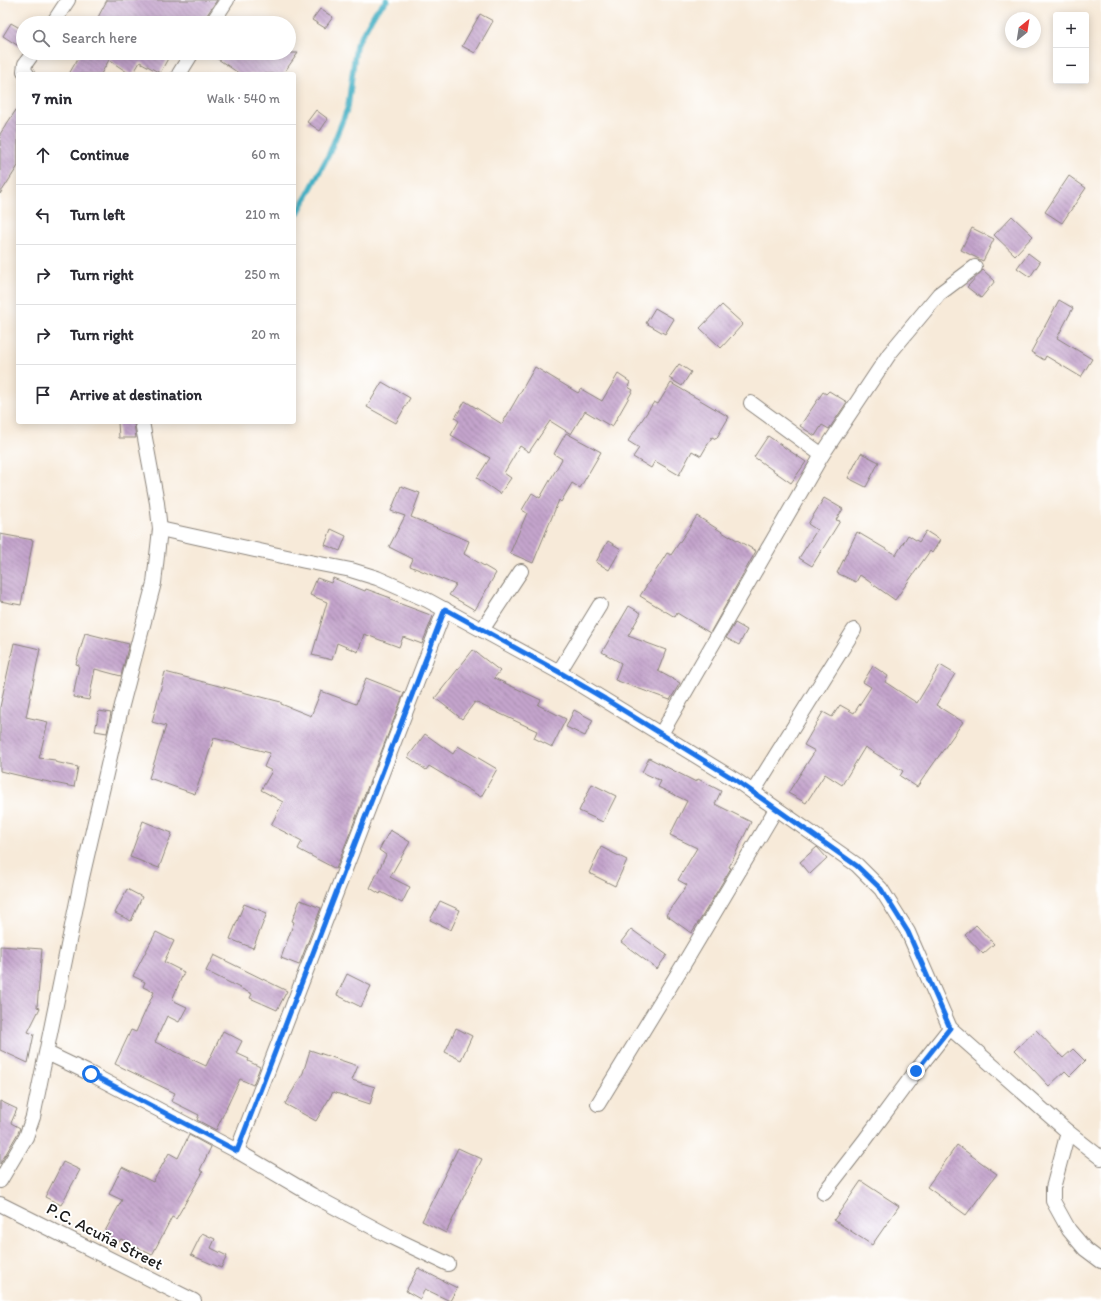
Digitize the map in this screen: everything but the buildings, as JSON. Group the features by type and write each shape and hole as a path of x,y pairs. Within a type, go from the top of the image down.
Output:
{"street":[{"path":"58,16 68,0"},
{"path":"217,16 227,0"},
{"path":"25,72 25,64 28,60"},
{"path":"180,72 188,60"},
{"path":"661,734 822,455 890,353 939,294 975,267"},
{"path":"751,403 822,455"},
{"path":"0,1182 26,1137 33,1118 80,882 121,709 154,584 160,529 157,503 142,424"},
{"path":"160,529 351,570 377,578 445,609 559,672 753,792 857,866 881,889 908,932 950,1028 1068,1132 1101,1158"},
{"path":"482,630 520,571"},
{"path":"559,672 600,604"},
{"path":"237,1151 445,609"},
{"path":"753,792 854,630"},
{"path":"598,1104 776,809"},
{"path":"824,1193 950,1028"},
{"path":"47,1053 91,1074 237,1151 312,1195 389,1236 448,1264"},
{"path":"1068,1132 1053,1188 1053,1201 1069,1230 1085,1249 1101,1261"},
{"name":"P.C. Acuña Street","path":"0,1204 194,1301"}],"waterway":[{"path":"298,213 329,154 348,107 356,45 376,11 387,0"}],"route":[{"path":"91,1074 237,1151 445,609 605,699 737,781 857,866 881,889 908,932 950,1028 916,1071"}]}
